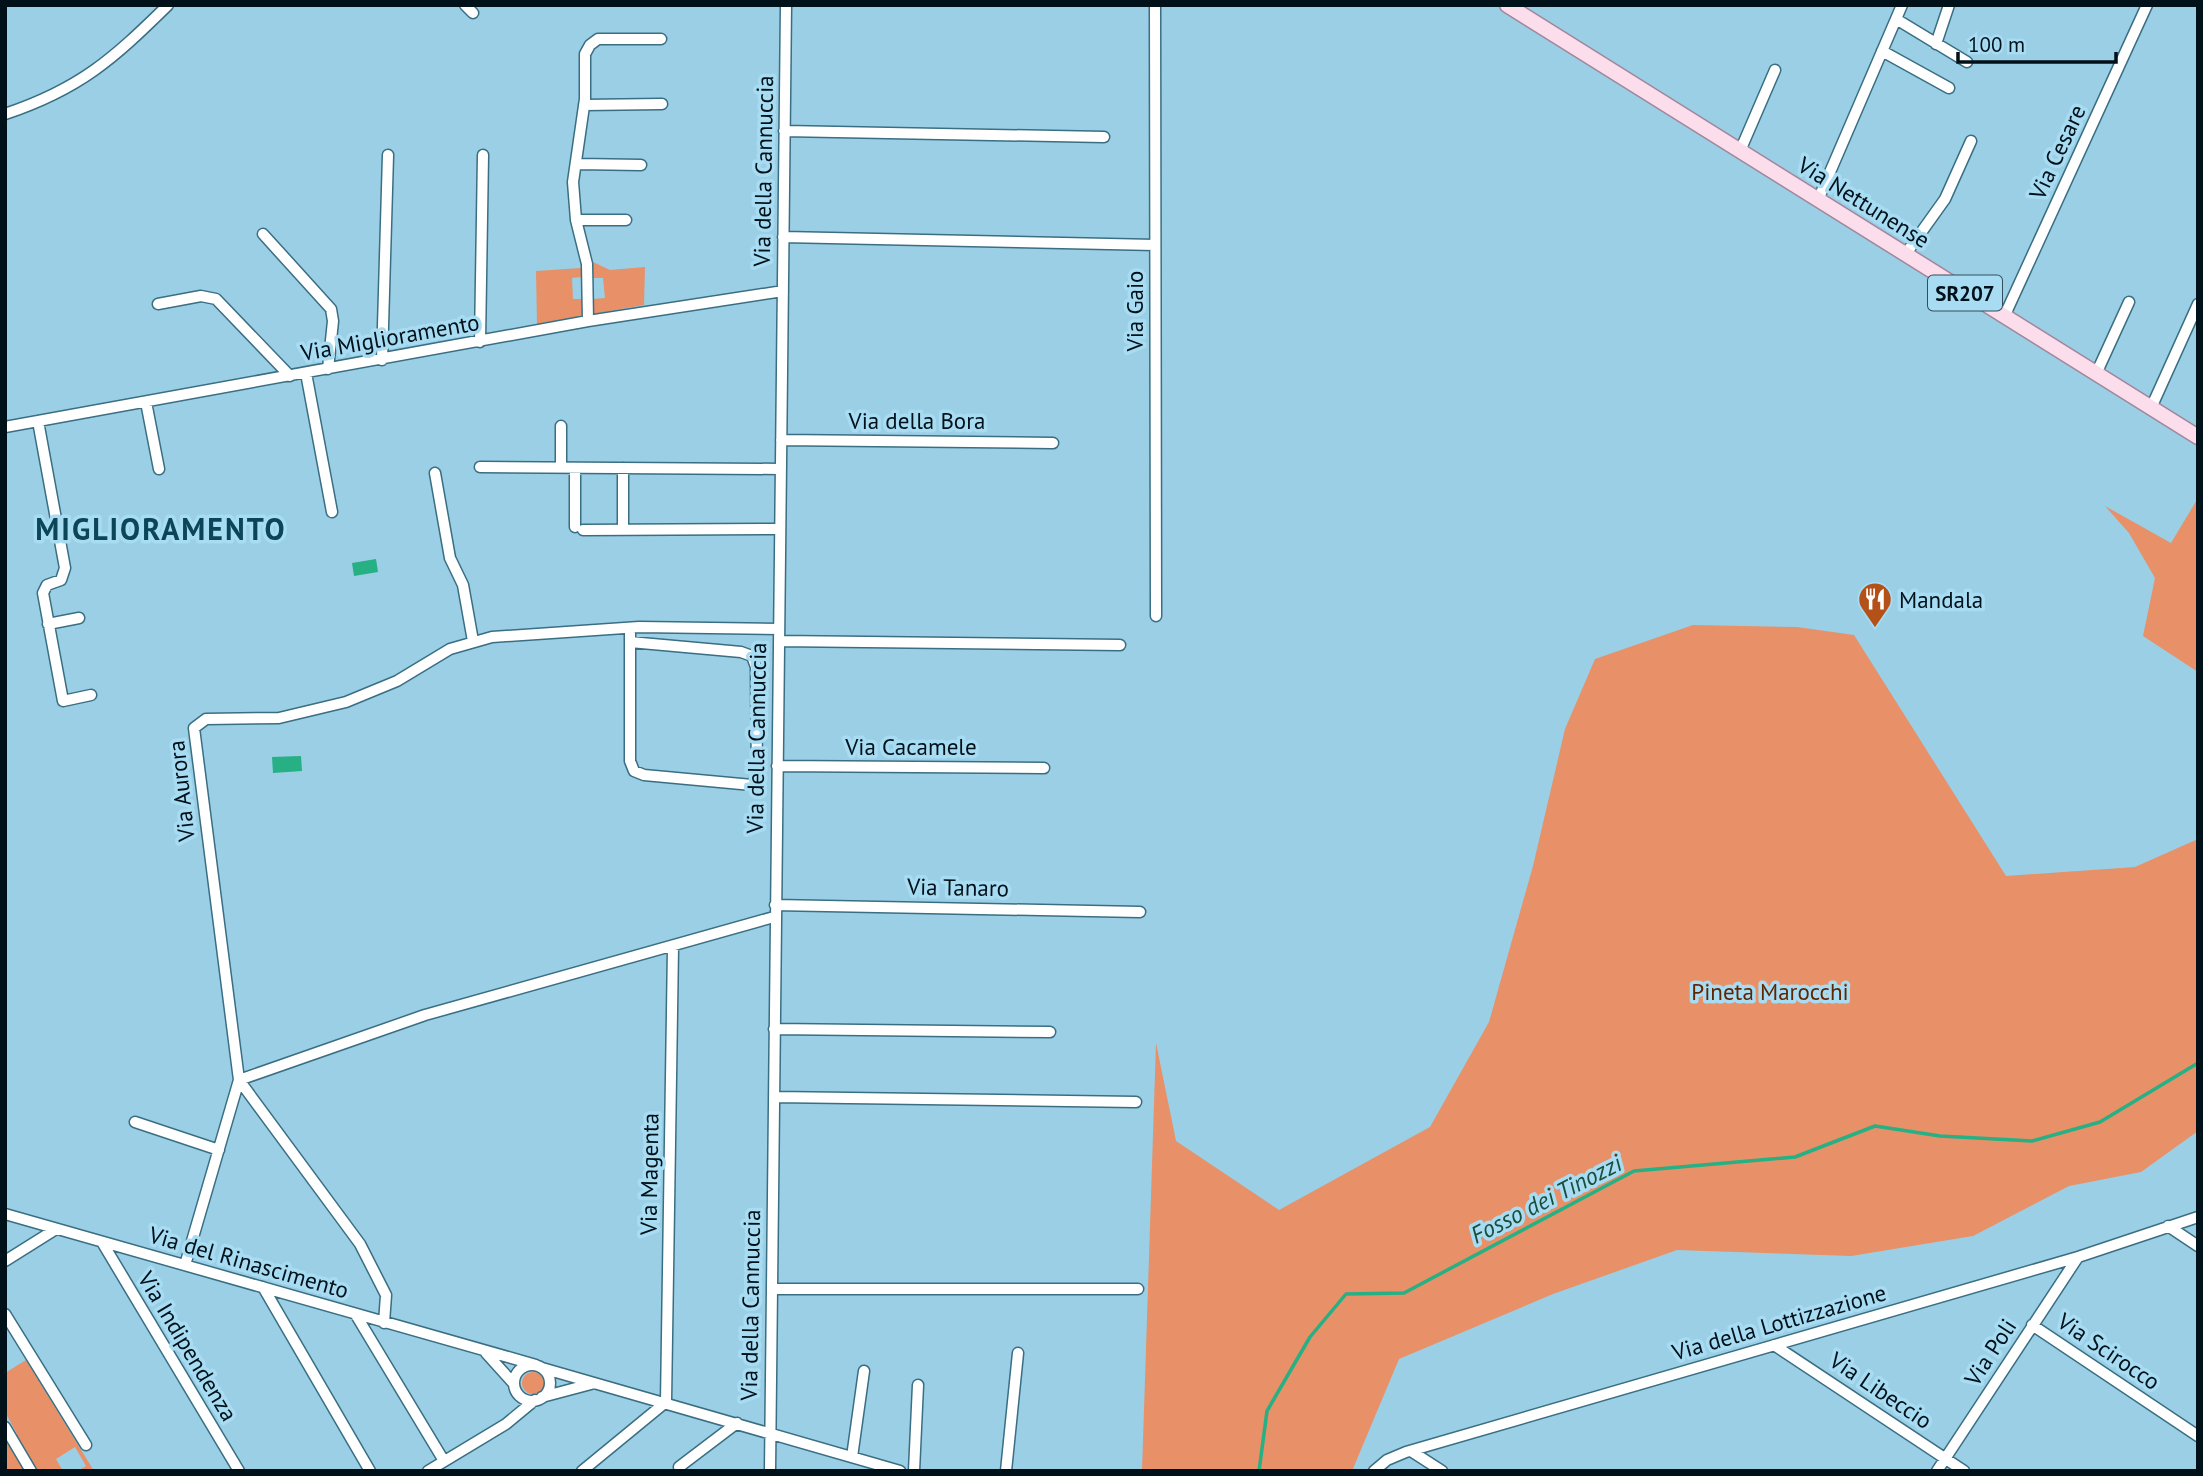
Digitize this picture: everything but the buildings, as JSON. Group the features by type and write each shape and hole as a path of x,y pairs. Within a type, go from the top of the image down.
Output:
{"main road":[{"name":"Via Nettunense","path":"1507,5 2198,437"}],"street":[{"path":"5,114 58,94 91,76 168,5"},
{"name":"Via della Cannuccia","path":"770,1471 774,911 786,5"},
{"name":"Via Gaio","path":"1155,5 1156,616"},
{"path":"1818,200 1902,5"},
{"path":"1936,44 1949,5"},
{"name":"Via Cesare","path":"2004,317 2147,5"},
{"path":"1896,19 1967,62"},
{"path":"588,321 586,258 576,220 573,181 578,164 578,136 584,105 585,54 592,42 602,38 661,39"},
{"path":"1882,51 1949,88"},
{"path":"1740,151 1775,70"},
{"path":"584,105 663,104"},
{"path":"785,131 1104,137"},
{"path":"1905,255 1945,199 1971,141"},
{"path":"382,360 388,155"},
{"path":"480,342 483,155"},
{"path":"578,164 642,165"},
{"path":"576,220 626,220"},
{"path":"263,234 331,309 328,369"},
{"path":"783,237 1155,245"},
{"name":"Via Miglioramento","path":"5,427 588,321 783,291"},
{"path":"158,304 201,296 216,299 290,376"},
{"path":"2096,374 2129,302"},
{"path":"2151,408 2198,304"},
{"path":"306,373 332,512"},
{"path":"146,402 159,469"},
{"path":"38,421 65,568 61,580 49,584 44,590 64,706 91,695"},
{"path":"561,426 562,467"},
{"name":"Via della Bora","path":"781,440 1053,443"},
{"path":"480,467 781,469"},
{"path":"575,468 579,529 780,529"},
{"path":"622,468 623,530"},
{"path":"435,473 450,558 463,585 473,641"},
{"path":"48,624 79,618"},
{"path":"630,628 630,642 631,761 634,771 645,775 722,784 747,786 755,783 756,667 752,656 741,652 630,642"},
{"name":"Via Aurora","path":"384,1323 386,1295 360,1244 239,1080 194,728 205,719 279,718 346,702 397,681 446,651 473,641 516,634 630,628 1120,645"},
{"name":"Via Cacamele","path":"777,766 1044,768"},
{"path":"185,1265 239,1080 425,1014 674,947 774,911"},
{"name":"Via Tanaro","path":"774,911 1140,912"},
{"name":"Via Magenta","path":"666,1402 674,947"},
{"path":"774,1029 1050,1032"},
{"path":"774,1097 1136,1102"},
{"path":"135,1122 219,1150"},
{"name":"Via del Rinascimento","path":"5,1214 901,1471"},
{"name":"Via della Lottizzazione","path":"1374,1471 1387,1460 1411,1451 2078,1257 2198,1217"},
{"path":"2168,1226 2198,1246"},
{"path":"5,1261 56,1229"},
{"name":"Via Indipendenza","path":"102,1242 239,1471"},
{"name":"Via Poli","path":"1937,1471 2078,1257"},
{"path":"263,1287 370,1471"},
{"path":"772,1289 1139,1289"},
{"path":"5,1314 86,1445"},
{"path":"356,1315 442,1465"},
{"name":"Via Scirocco","path":"2032,1325 2198,1436"},
{"name":"Via Libeccio","path":"1774,1345 1964,1471"},
{"name":"Via del Rinascimento","path":"481,1349 502,1367 515,1389"},
{"path":"1006,1471 1018,1353"},
{"path":"428,1471 442,1465 516,1417 538,1399 550,1383 539,1366 520,1369 515,1389 516,1417"},
{"path":"852,1457 864,1371"},
{"name":"Via del Rinascimento","path":"538,1399 593,1384"},
{"path":"914,1471 918,1385"},
{"path":"515,1389 524,1399 538,1399"},
{"path":"582,1471 666,1402"},
{"path":"679,1468 737,1423"},
{"path":"5,1427 31,1471"},
{"path":"1411,1451 1442,1471"}],"green space":[{"path":"593,262 610,270 645,267 644,305 593,314 593,299 605,298 603,278 593,278"},
{"path":"581,268 581,277 572,278 573,299 581,299 582,316 537,324 536,271"},
{"path":"2198,498 2198,672 2143,636 2155,578 2129,533 2105,506 2171,543"},
{"name":"Pineta Marocchi","path":"1693,625 1797,627 1854,635 2006,876 2135,867 2198,839 2198,1131 2141,1172 2069,1186 1973,1236 1851,1256 1677,1250 1553,1294 1399,1359 1352,1471 1142,1471 1156,1043 1176,1141 1279,1210 1430,1127 1489,1022 1533,866 1565,729 1595,659"},
{"path":"26,1360 94,1471 78,1471 86,1466 75,1447 56,1459 63,1471 5,1471 5,1442 17,1434 5,1412 5,1373"},
{"path":"533,1372 541,1375 544,1383 541,1391 533,1394 525,1391 522,1383 525,1375"}],"shaded area":[{"path":"376,559 378,572 354,576 352,563"},
{"path":"301,756 302,771 273,773 272,757"}],"waterway":[{"name":"Fosso dei Tinozzi","path":"1259,1471 1267,1411 1310,1337 1346,1294 1404,1293 1634,1171 1795,1157 1875,1126 1940,1136 2032,1141 2100,1122 2198,1063"}],"place":[{"name":"Mandala","path":"1875,629"}],"district":[{"name":"MIGLIORAMENTO","path":"161,528"}]}
